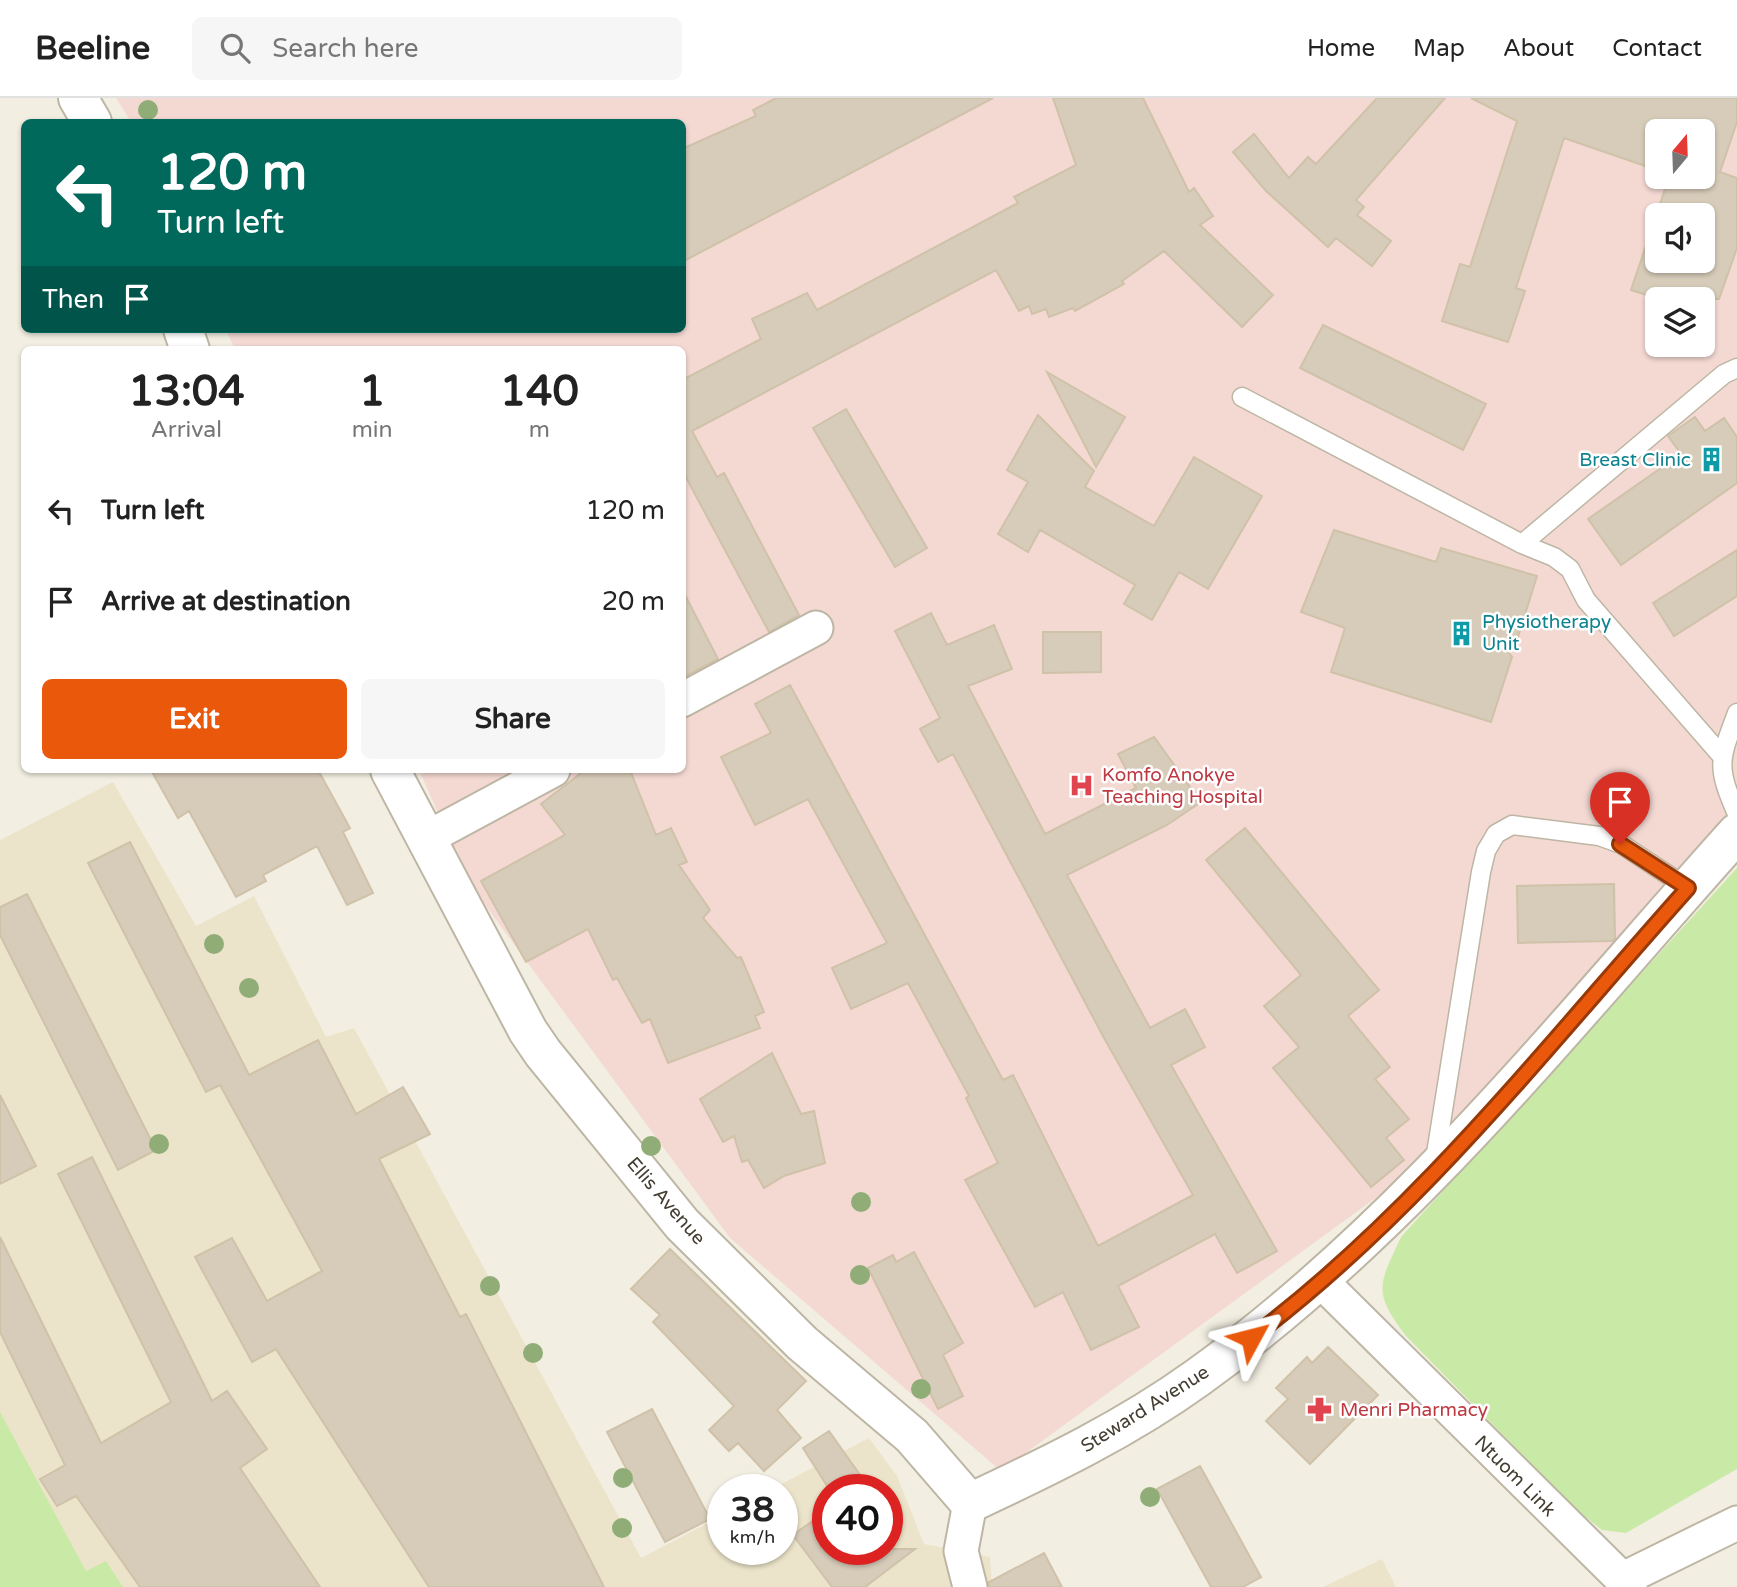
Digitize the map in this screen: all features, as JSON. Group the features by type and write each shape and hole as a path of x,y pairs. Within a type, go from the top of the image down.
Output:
{"street":[{"path":"78,98 90,119"},
{"path":"686,698 816,628"},
{"name":"Ellis Avenue","path":"392,773 527,1031 682,1224 802,1343 912,1436 970,1503"},
{"path":"427,838 547,773"},
{"name":"Steward Avenue","path":"970,1503 1099,1441 1195,1379 1321,1282 1433,1171 1520,1078 1737,833"},
{"name":"Ntuom Link","path":"1321,1282 1626,1583"},
{"path":"970,1503 961,1551 970,1587"},
{"path":"1626,1583 1737,1523"}],"lane":[{"path":"1522,544 1724,374 1737,368"},
{"path":"1242,397 1522,544 1554,557 1570,569 1586,600 1721,755"},
{"path":"1737,713 1721,755 1721,779 1737,814"},
{"path":"1433,1171 1486,850 1496,834 1512,825 1599,836 1620,844 1688,888"}],"shaded area":[{"name":"Komfo Anokye Teaching Hospital","path":"116,98 1737,98 1737,803 1705,844 1414,1170 1001,1471 730,1238 469,883 420,773 686,773 686,346 233,346 228,333 686,333 686,119 129,119"},
{"path":"113,782 196,926 254,896 326,1037 354,1028 641,1558 707,1523 707,1565 798,1565 798,1475 869,1438 896,1474 812,1474 812,1565 903,1565 903,1491 924,1544 990,1557 992,1587 104,1587 91,1569 72,1578 0,1445 0,840"},
{"path":"1382,1559 1396,1587 1323,1587"}],"green space":[{"path":"1737,868 1737,1469 1626,1533 1602,1530 1574,1508 1406,1336 1384,1298 1384,1278 1401,1237"},
{"path":"0,1412 86,1571 106,1561 123,1587 0,1587"}],"building":[{"path":"776,98 993,98 686,260 686,147 756,116 753,110"},
{"path":"1053,98 1143,98 1189,192 1194,188 1213,216 1200,225 1273,295 1242,327 1164,251 1122,281 1124,284 1075,311 1073,308 1049,317 1046,309 1032,314 1029,306 1019,311 996,270 692,431 717,477 724,473 799,615 769,632 686,477 686,378 761,339 752,319 807,293 817,310 1018,203 1014,197 1076,165"},
{"path":"1377,98 1445,98 1356,200 1364,207 1357,215 1391,241 1372,266 1336,238 1328,247 1266,191 1233,152 1254,134 1289,178 1308,157 1316,164"},
{"path":"1471,98 1737,98 1737,122 1720,172 1737,178 1737,248 1719,299 1715,299 1715,287 1645,287 1645,294 1631,290 1645,248 1645,273 1715,273 1715,203 1660,203 1665,189 1715,189 1715,119 1645,119 1645,166 1564,138 1516,288 1525,291 1508,342 1442,321 1460,264 1470,267 1517,121"},
{"path":"1323,325 1486,404 1463,450 1300,368"},
{"path":"1047,372 1125,417 1096,467"},
{"path":"846,409 927,548 895,567 813,428"},
{"path":"1038,415 1094,471 1085,487 1154,526 1194,457 1262,496 1208,589 1179,572 1152,620 1124,604 1135,585 1040,530 1028,552 998,534 1028,482 1007,470"},
{"path":"1695,417 1705,431 1724,418 1737,437 1737,483 1621,565 1588,519 1681,454 1668,436"},
{"name":"Physiotherapy Unit","path":"1334,530 1436,562 1441,548 1537,576 1518,637 1505,647 1512,657 1491,722 1331,672 1345,628 1301,612"},
{"path":"1737,550 1737,596 1674,636 1653,603"},
{"path":"686,597 718,659 686,676"},
{"path":"931,613 947,645 994,625 1012,669 968,686 1045,834 1136,788 1118,754 1154,737 1201,802 1167,825 1067,875 1150,1028 1185,1009 1205,1047 1171,1065 1277,1251 1237,1273 1215,1234 1118,1286 1139,1327 1091,1350 1063,1292 1035,1307 965,1180 998,1163 966,1098 969,1096 908,983 851,1009 832,968 887,943 808,799 755,825 721,757 771,733 755,704 790,685 1003,1080 1013,1075 1098,1246 1193,1195 1104,1038 953,754 938,762 920,729 940,718 895,631"},
{"path":"1043,632 1101,632 1101,672 1043,673"},
{"path":"153,773 320,773 350,828 343,832 373,893 347,905 317,846 263,875 266,881 236,897 189,811 178,818"},
{"path":"581,773 631,773 656,835 671,828 687,862 679,865 710,910 703,918 737,958 741,957 764,1012 755,1016 760,1028 668,1063 650,1019 642,1023 617,978 613,980 588,929 526,962 481,881 565,835 541,804"},
{"path":"1245,828 1379,990 1348,1016 1390,1067 1375,1079 1409,1119 1386,1138 1404,1160 1371,1187 1273,1068 1299,1047 1264,1006 1301,975 1206,860"},
{"path":"130,842 249,1075 318,1040 356,1114 403,1087 430,1134 379,1159 460,1317 466,1314 604,1587 429,1587 276,1349 252,1362 195,1257 232,1238 267,1301 322,1271 220,1085 206,1092 88,863"},
{"path":"1614,884 1615,938 1612,941 1518,943 1517,886"},
{"path":"27,894 156,1150 118,1170 0,935 0,907"},
{"path":"772,1053 801,1114 814,1111 825,1163 784,1176 764,1188 748,1160 742,1162 734,1136 723,1142 700,1099"},
{"path":"0,1095 36,1166 0,1184"},
{"path":"92,1157 212,1401 227,1391 267,1449 240,1468 320,1587 140,1587 76,1496 57,1506 40,1479 65,1465 0,1332 0,1237 101,1443 171,1402 58,1174"},
{"path":"670,1249 806,1381 777,1410 801,1438 764,1471 738,1443 729,1451 709,1430 734,1406 653,1322 660,1315 631,1289"},
{"path":"914,1252 963,1343 943,1355 963,1396 938,1409 868,1268 893,1255 896,1262"},
{"name":"Menri Pharmacy","path":"1328,1347 1378,1395 1310,1464 1266,1421 1288,1399 1276,1388 1307,1357 1312,1363"},
{"path":"652,1409 707,1513 707,1521 665,1542 607,1432"},
{"path":"829,1431 859,1474 819,1474 803,1448"},
{"path":"1200,1466 1261,1577 1243,1587 1211,1587 1157,1489"},
{"path":"812,1521 812,1560 798,1542 798,1531"},
{"path":"903,1549 915,1549 903,1558"},
{"path":"1044,1553 1062,1587 989,1587 989,1582"},
{"path":"816,1565 894,1565 865,1587 832,1587"}],"place":[{"name":"Breast Clinic","path":"1711,460"},
{"name":"Physiotherapy Unit","path":"1462,633"},
{"name":"Komfo Anokye Teaching Hospital","path":"1082,786"},
{"name":"Menri Pharmacy","path":"1320,1410"}],"route":[{"path":"1251,1338 1321,1282 1400,1207 1520,1078 1688,888 1620,844"}]}
